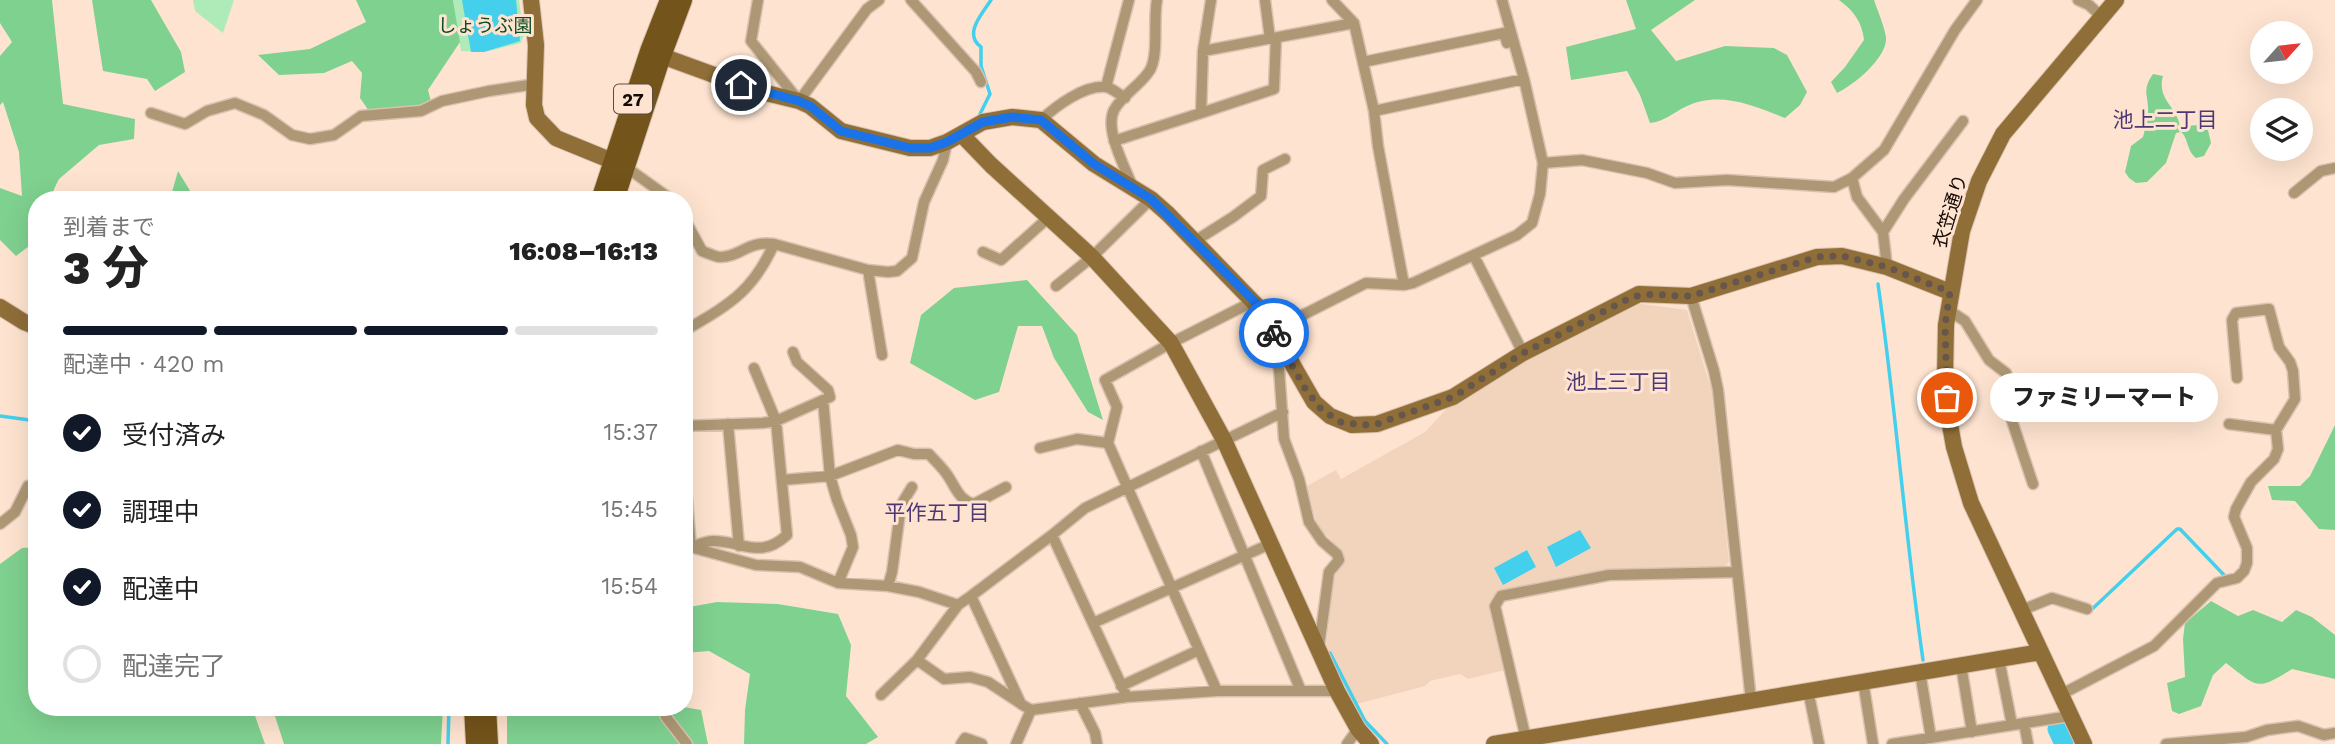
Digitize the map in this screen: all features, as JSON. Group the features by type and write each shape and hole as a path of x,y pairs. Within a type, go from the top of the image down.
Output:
{"main road":[{"name":"27","path":"616,191 620,164 669,0"},
{"name":"27","path":"655,54 683,0"},
{"name":"27","path":"605,191 620,164"},
{"path":"473,716 475,744"},
{"path":"487,716 489,744"}],"street":[{"path":"531,0 536,45 534,105 537,118 556,138 620,164 659,191"},
{"path":"799,101 867,9 878,0"},
{"path":"911,0 976,72 981,82"},
{"path":"1106,87 1129,0"},
{"path":"1133,188 1114,141 1111,125 1114,110 1151,69 1157,0"},
{"path":"1201,113 1203,51 1210,0"},
{"path":"1114,141 1274,89 1273,39 1265,0"},
{"path":"1332,0 1354,23 1374,111 1404,285"},
{"path":"1318,651 1329,572 1339,560 1338,554 1322,541 1309,522 1299,479 1284,439 1279,369 1272,345 1275,335 1366,282 1404,285 1474,256 1517,235 1532,223 1540,194 1543,163 1502,0"},
{"path":"1543,163 1582,159 1647,173 1675,183 1727,180 1834,187 1852,178 1884,150 1955,30 1978,0"},
{"path":"2078,0 2089,5 2102,17"},
{"name":"衣笠通り","path":"2084,744 1971,503 1954,447 1945,377 1947,309 1962,231 1979,180 2003,134 2116,0"},
{"path":"760,3 751,41 799,101"},
{"path":"1203,51 1354,23"},
{"path":"1363,62 1504,33 1509,50 1515,48"},
{"path":"655,54 758,91 799,101 810,106 841,131 910,148 930,148 955,139 990,120 1012,117 1041,120 1094,164 1151,199 1195,241 1262,311 1314,402 1330,416 1352,425 1377,424 1453,397 1523,353 1630,298 1649,294 1691,296 1817,257 1842,256 1887,267 1950,292"},
{"path":"1374,111 1524,79"},
{"path":"151,113 185,124 207,111 234,103 264,115 292,135 310,139 334,135 360,116 421,110 442,101 536,84"},
{"path":"1041,120 1078,94 1106,87 1125,98"},
{"path":"1883,232 1963,121"},
{"path":"955,139 991,165 1092,257 1171,343 1224,440 1337,691 1358,729 1371,744"},
{"path":"693,234 702,251 718,257 761,242 868,270 897,271 912,258 924,202 955,139"},
{"path":"1195,241 1261,196 1263,170 1285,159"},
{"path":"2294,193 2321,171 2335,168"},
{"path":"1852,178 1857,197 1883,232 1887,267"},
{"path":"1056,286 1092,257 1151,199"},
{"path":"983,252 1001,260 1048,218"},
{"path":"693,326 729,305 748,288 764,266 774,244"},
{"path":"1474,256 1523,353"},
{"path":"868,270 883,355"},
{"path":"1691,296 1718,390 1751,701"},
{"path":"1217,691 1108,443 1117,407 1105,380 1254,301"},
{"path":"0,307 28,324"},
{"path":"1947,309 1965,321 1989,360 2006,373 2009,380 2007,406 2033,484"},
{"path":"2060,695 2154,646 2217,583 2236,578 2244,571 2247,548 2234,517 2251,482 2274,459 2278,449 2276,430 2295,399 2290,362 2279,347 2269,309 2236,313 2232,320 2237,378"},
{"path":"693,426 776,421 830,397 828,390 797,362 793,352"},
{"path":"693,546 712,541 760,550 787,536 776,421 754,368"},
{"path":"823,400 830,476 853,547 838,583"},
{"path":"881,695 917,660 958,605 1085,508 1283,412"},
{"path":"729,424 739,546"},
{"path":"2229,424 2276,430"},
{"path":"1040,448 1077,439 1108,443"},
{"path":"782,480 830,476 898,450 929,454 948,475 956,492 968,502 974,504 1006,487"},
{"path":"1201,451 1301,691"},
{"path":"888,586 901,505 912,487"},
{"path":"0,524 15,512 28,488"},
{"path":"1052,535 1127,697"},
{"path":"1093,623 1270,544"},
{"path":"693,548 756,565 800,568 838,583 888,586 919,592 958,605"},
{"path":"1526,739 1495,606 1502,596 1609,575 1737,572"},
{"path":"971,596 1026,707 1016,744"},
{"path":"2022,610 2052,598 2087,609"},
{"path":"1121,685 1199,650"},
{"path":"1494,744 2041,652"},
{"path":"1999,659 2011,725"},
{"path":"917,660 944,679 970,677 988,682 1026,707 1217,691 1337,691"},
{"path":"1961,665 1972,732"},
{"path":"1920,672 1931,738"},
{"path":"1863,681 1873,744"},
{"path":"1808,690 1819,744"},
{"path":"1080,703 1095,733 1097,744"},
{"path":"665,716 687,744"},
{"path":"1892,744 1931,738 1956,739 1972,732 2070,716"},
{"path":"2025,723 2028,744"},
{"path":"2166,744 2246,737 2267,730 2298,726 2324,735 2335,733"},
{"path":"1347,744 1358,729"},
{"path":"961,744 965,738 982,744"}],"shaded area":[{"path":"1635,303 1687,310 1711,388 1729,562 1725,566 1615,572 1494,595 1491,604 1505,670 1468,679 1460,674 1353,705 1326,648 1335,575 1345,557 1317,525 1307,486 1336,470 1341,479 1425,432 1452,403 1537,352"}],"green space":[{"path":"0,0 52,0 63,104 135,119 134,139 99,145 59,179 54,191 28,191 28,247 16,256 0,240 0,188 22,196 19,152 3,102 0,105 0,56 12,42 0,23"},
{"path":"92,0 151,0 181,52 185,72 155,91 147,79 103,71"},
{"path":"193,0 234,0 223,33 195,11"},
{"path":"356,0 453,0 460,42 428,90 433,109 369,111 360,98 362,73 352,61 324,73 279,75 258,55 310,49 366,22"},
{"name":"しょうぶ園","path":"453,0 519,0 524,35 521,43 484,52 461,51"},
{"path":"1626,0 1695,0 1651,30 1676,61 1725,46 1774,48 1787,55 1807,92 1800,105 1785,118 1748,104 1710,100 1697,102 1650,123 1640,95 1627,71 1571,80 1566,47 1636,29"},
{"path":"1839,0 1874,0 1886,37 1882,53 1876,61 1861,77 1837,93 1831,82 1864,40 1856,17"},
{"path":"2153,74 2163,76 2163,92 2176,115 2180,129 2201,126 2208,130 2211,143 2204,156 2196,158 2184,135 2181,132 2176,133 2166,163 2147,182 2136,183 2125,172 2131,146 2143,137 2148,113 2146,89"},
{"path":"178,171 190,191 172,191"},
{"path":"1027,280 1077,335 1103,420 1088,412 1054,358 1042,326 1018,326 999,392 975,400 910,363 921,315 954,288"},
{"path":"2335,425 2335,530 2319,529 2295,501 2272,500 2268,486 2300,486 2310,476"},
{"path":"22,548 28,548 28,716 255,716 265,744 0,744 0,564"},
{"path":"2211,601 2238,616 2253,610 2282,622 2296,610 2312,617 2335,635 2335,679 2292,669 2271,681 2258,684 2251,682 2226,663 2213,675 2201,706 2179,714 2172,711 2167,683 2185,677 2185,623"},
{"path":"717,602 778,604 838,614 851,645 846,696 878,737 866,744 744,744 750,674 709,651 693,652 693,606"},
{"path":"693,709 701,710 708,744 507,744 507,716 693,716"},
{"path":"275,716 443,716 441,744 284,744"}],"water":[{"name":"しょうぶ園","path":"462,0 516,0 520,41 484,52 471,52"},
{"path":"1580,530 1591,548 1556,567 1547,547"},
{"path":"1527,550 1536,567 1503,585 1494,568"}],"waterway":[{"path":"978,118 990,94 981,66 981,47 976,42 974,30 991,0"},
{"path":"1878,284 1923,660"},
{"path":"0,416 28,420"},
{"path":"2089,612 2177,529 2224,575"},
{"path":"1330,653 1365,721 1387,744"},
{"path":"448,744 449,716"},
{"path":"2057,729 2064,744"}],"way so far":[{"path":"1274,333 1306,390 1321,409 1340,422 1352,425 1377,424 1453,397 1523,353 1639,294 1691,296 1817,257 1842,256 1887,267 1950,292 1945,325 1947,398"}],"place":[{"name":"ファミリーマート","path":"1947,398"}],"district":[{"name":"池上二丁目","path":"2165,119"},
{"name":"池上三丁目","path":"1618,381"},
{"name":"平作五丁目","path":"937,512"}],"route":[{"path":"741,85 810,106 841,131 910,148 930,148 947,142 983,122 1012,117 1041,120 1094,164 1151,199 1168,214 1254,301 1274,333"}]}
